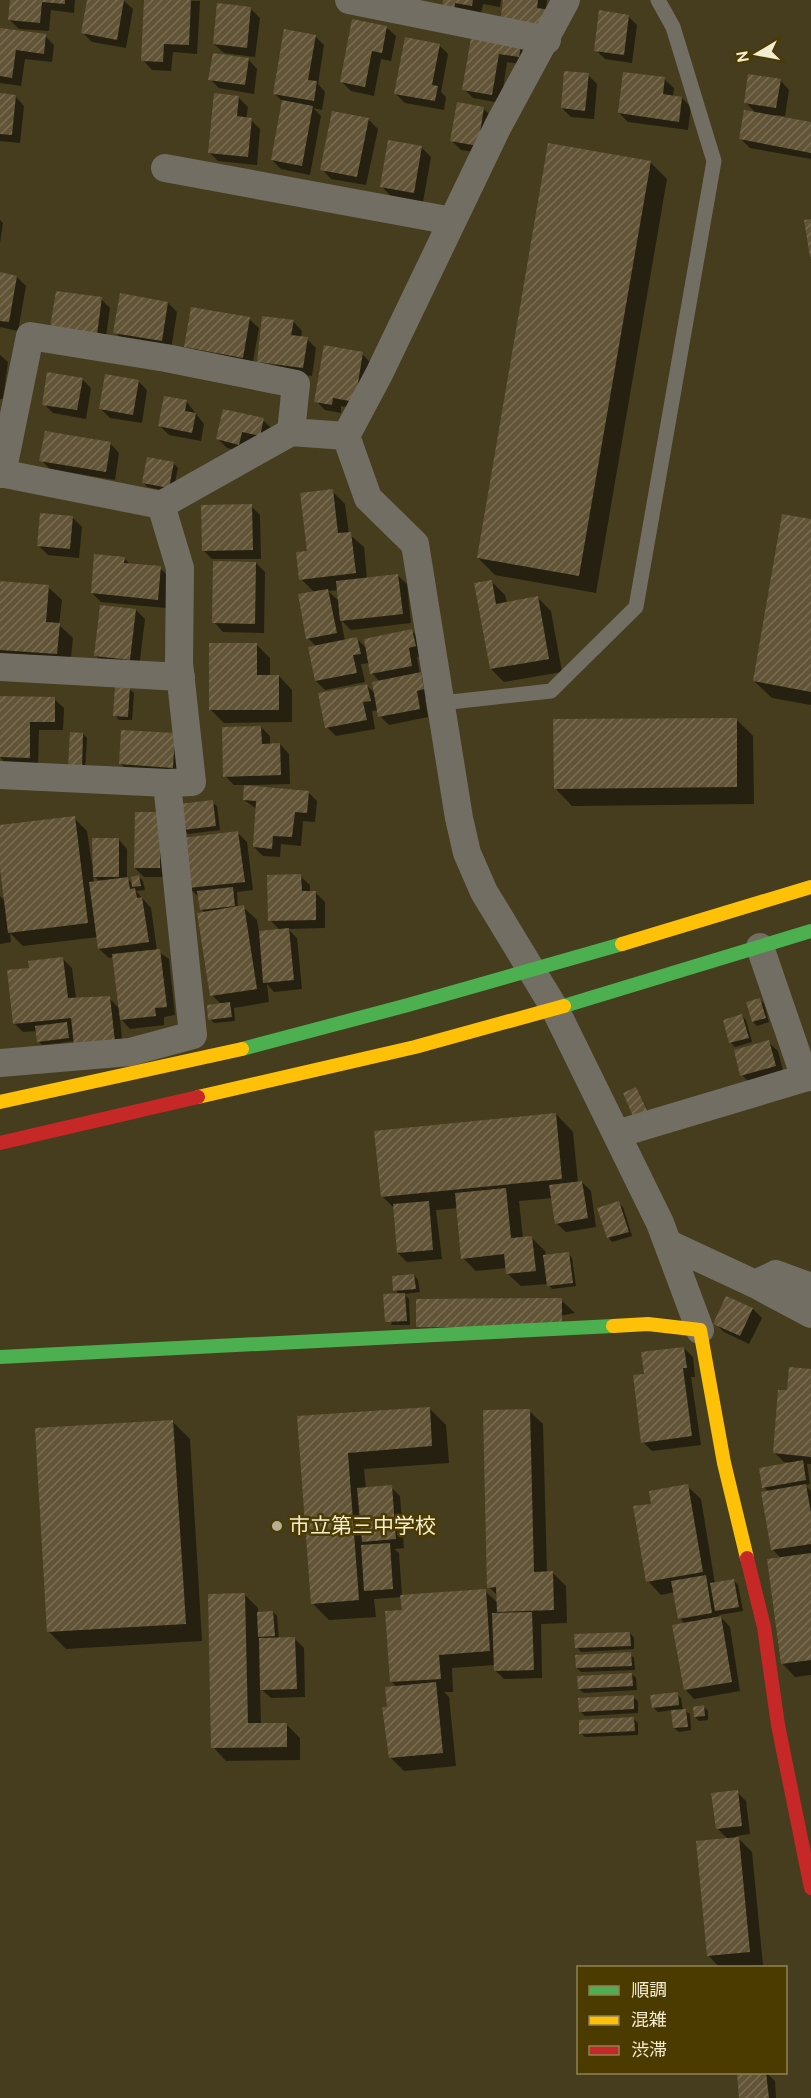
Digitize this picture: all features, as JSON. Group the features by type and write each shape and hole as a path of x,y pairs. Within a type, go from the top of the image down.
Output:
{"street":[{"path":"349,0 547,40"},
{"path":"566,0 547,40 498,126 346,436 368,498 415,544 459,818 467,853 484,892 555,1009 617,1134 669,1244 700,1330 724,1463 764,1627 778,1725 811,1888"},
{"path":"165,168 452,221"},
{"path":"291,432 296,384 166,358 30,336 1,474 161,505 291,432 346,436"},
{"path":"0,776 192,782 181,677 180,568 161,505"},
{"path":"0,667 181,677"},
{"path":"167,783 195,1047"},
{"path":"0,1063 195,1047 320,1031 533,972 811,887"},
{"path":"0,1143 415,1047 555,1009 811,931"},
{"path":"617,1134 808,1077 760,947"},
{"path":"0,1102 93,1084 195,1047"},
{"path":"93,1084 98,1055"},
{"path":"669,1244 755,1284 811,1314"},
{"path":"755,1284 776,1274 811,1287"},
{"path":"0,1357 648,1324 700,1330"}],"lane":[{"path":"441,703 551,691 636,607 714,161 673,27 658,0"}],"building":[{"path":"10,0 65,0 65,4 42,2 40,23 8,20"},
{"path":"87,0 124,0 117,40 81,33"},
{"path":"144,0 191,0 189,45 164,44 163,62 141,61"},
{"path":"443,0 473,0 472,6 455,3 454,12 442,10"},
{"path":"503,0 538,0 537,8 551,10 548,29 500,23"},
{"path":"217,3 251,7 247,48 213,44"},
{"path":"599,10 629,15 624,55 594,51"},
{"path":"352,19 387,26 382,53 372,51 365,87 340,82"},
{"path":"0,28 46,34 44,54 16,50 12,78 0,76"},
{"path":"284,29 316,35 308,80 317,81 314,101 273,94"},
{"path":"405,37 440,44 432,85 438,86 435,101 394,94"},
{"path":"471,38 521,46 519,57 499,54 492,95 462,90"},
{"path":"213,53 249,58 245,85 208,80"},
{"path":"564,71 589,73 585,111 561,108"},
{"path":"623,72 665,77 663,94 682,97 679,122 618,113"},
{"path":"748,74 781,79 776,108 744,103"},
{"path":"0,93 16,95 12,135 0,134"},
{"path":"214,93 239,96 237,116 252,118 248,157 208,153"},
{"path":"282,100 313,106 302,166 271,160"},
{"path":"457,102 484,107 478,146 450,141"},
{"path":"744,110 811,122 811,153 739,139"},
{"path":"332,111 369,118 357,177 320,170"},
{"path":"388,140 422,146 414,193 380,187"},
{"path":"548,143 651,161 579,576 477,558"},
{"path":"811,219 811,257 810,257 804,220"},
{"path":"0,272 17,276 9,322 0,321"},
{"path":"56,291 102,297 97,335 50,328"},
{"path":"120,293 168,302 162,341 113,333"},
{"path":"191,307 250,317 243,358 184,347"},
{"path":"262,316 294,320 291,335 308,337 303,368 257,362"},
{"path":"324,345 363,352 355,402 333,398 332,405 314,402"},
{"path":"47,372 83,378 77,410 42,405"},
{"path":"105,374 139,380 133,415 99,409"},
{"path":"164,396 187,400 185,411 196,413 192,433 158,426"},
{"path":"223,409 264,418 260,436 242,432 239,445 216,439"},
{"path":"45,431 111,442 106,472 39,461"},
{"path":"147,457 174,462 169,488 142,483"},
{"path":"333,489 338,533 351,532 356,573 299,580 296,552 307,551 300,493"},
{"path":"252,504 253,550 202,551 201,505"},
{"path":"40,513 73,516 70,549 37,546"},
{"path":"782,514 811,519 811,692 753,681"},
{"path":"94,554 125,557 124,563 161,566 158,600 91,593"},
{"path":"213,561 256,562 255,624 212,623"},
{"path":"398,574 403,614 340,621 336,581"},
{"path":"492,580 496,604 538,596 549,659 490,669 474,583"},
{"path":"0,581 49,585 46,622 60,623 57,654 0,650"},
{"path":"328,589 337,633 306,639 298,594"},
{"path":"100,605 136,609 130,660 94,656"},
{"path":"412,629 416,646 409,648 412,666 370,674 364,639"},
{"path":"357,637 361,654 353,655 357,673 315,681 308,647"},
{"path":"209,643 257,643 257,675 279,675 279,710 209,710"},
{"path":"421,672 424,689 417,691 420,709 378,717 372,682"},
{"path":"367,684 371,701 363,702 367,720 325,728 318,693"},
{"path":"115,686 130,687 128,717 113,716"},
{"path":"0,696 55,697 55,722 30,722 30,758 0,757"},
{"path":"737,718 737,787 554,789 553,719"},
{"path":"261,726 262,744 280,743 281,775 223,777 222,727"},
{"path":"121,730 175,733 173,768 119,764"},
{"path":"70,732 83,733 82,769 68,768"},
{"path":"244,785 309,791 307,813 295,812 292,837 273,836 272,849 253,847 256,801 243,800"},
{"path":"213,800 216,826 183,830 179,804"},
{"path":"135,812 160,812 160,868 134,868"},
{"path":"75,816 88,923 8,933 0,868 0,825"},
{"path":"238,831 245,882 188,888 182,838"},
{"path":"92,838 119,838 119,877 93,877"},
{"path":"301,874 302,891 316,891 316,920 268,921 267,875"},
{"path":"139,875 141,886 132,887 131,877"},
{"path":"128,877 130,889 135,888 137,898 142,897 149,942 98,949 89,882"},
{"path":"233,887 235,906 200,910 197,891"},
{"path":"244,905 257,989 210,996 197,913"},
{"path":"289,928 294,980 263,983 259,931"},
{"path":"160,949 167,1007 155,1008 156,1016 120,1020 112,954"},
{"path":"63,957 68,998 110,996 115,1042 74,1046 71,1018 13,1024 7,970 29,968 28,961"},
{"path":"760,998 766,1018 752,1022 746,1002"},
{"path":"230,1002 232,1017 208,1020 207,1005"},
{"path":"742,1014 749,1038 729,1043 723,1020"},
{"path":"67,1022 69,1038 37,1042 35,1026"},
{"path":"769,1040 776,1066 740,1076 734,1050"},
{"path":"636,1087 649,1114 635,1121 623,1093"},
{"path":"556,1113 562,1179 381,1197 374,1131"},
{"path":"582,1181 588,1218 555,1224 549,1185"},
{"path":"506,1188 511,1238 532,1236 536,1271 506,1274 504,1254 461,1259 455,1193"},
{"path":"429,1201 433,1250 397,1253 393,1204"},
{"path":"619,1201 629,1232 607,1238 597,1208"},
{"path":"569,1252 573,1283 547,1286 543,1255"},
{"path":"414,1274 416,1289 393,1291 392,1276"},
{"path":"405,1293 407,1321 385,1322 383,1294"},
{"path":"726,1296 753,1308 740,1336 713,1324"},
{"path":"562,1298 562,1327 416,1327 416,1299"},
{"path":"684,1347 687,1368 683,1368 692,1436 641,1443 633,1375 644,1374 641,1352"},
{"path":"789,1367 811,1369 811,1457 773,1453 778,1390 787,1390"},
{"path":"430,1407 432,1446 348,1453 359,1600 311,1604 297,1416"},
{"path":"530,1409 534,1572 553,1571 554,1610 497,1612 496,1587 487,1588 483,1410"},
{"path":"173,1420 186,1624 47,1632 35,1428"},
{"path":"803,1460 806,1480 762,1488 759,1468"},
{"path":"688,1484 703,1572 646,1582 633,1506 651,1504 649,1491"},
{"path":"806,1484 811,1513 811,1544 771,1550 761,1492"},
{"path":"392,1485 396,1539 362,1542 357,1488"},
{"path":"390,1543 393,1589 364,1591 361,1545"},
{"path":"811,1553 811,1660 781,1664 767,1559"},
{"path":"706,1575 712,1613 678,1619 671,1581"},
{"path":"734,1579 739,1607 715,1611 710,1583"},
{"path":"486,1589 490,1651 439,1655 441,1679 390,1682 385,1611 402,1610 400,1595"},
{"path":"245,1593 248,1723 287,1723 287,1747 211,1748 208,1594"},
{"path":"273,1611 275,1636 258,1637 257,1612"},
{"path":"532,1612 534,1670 494,1671 492,1613"},
{"path":"721,1616 732,1682 684,1690 672,1625"},
{"path":"630,1632 631,1646 575,1648 574,1634"},
{"path":"295,1637 297,1689 260,1690 259,1638"},
{"path":"631,1652 632,1666 576,1668 575,1655"},
{"path":"632,1673 633,1686 578,1689 577,1676"},
{"path":"436,1682 443,1753 389,1758 382,1707 387,1707 385,1687"},
{"path":"678,1692 679,1705 652,1708 650,1695"},
{"path":"634,1695 634,1709 579,1712 578,1698"},
{"path":"704,1705 705,1716 694,1717 693,1707"},
{"path":"686,1709 688,1727 673,1728 671,1710"},
{"path":"634,1717 635,1731 579,1734 579,1720"},
{"path":"738,1790 742,1826 716,1829 711,1793"},
{"path":"739,1837 750,1952 707,1956 696,1841"},
{"path":"737,2074 766,2074 769,2098 739,2098"}],"traffic: fast":[{"path":"564,1006 811,931"},
{"path":"242,1049 408,1005 622,944"},
{"path":"0,1357 613,1326"}],"traffic: slow":[{"path":"622,944 811,887"},
{"path":"198,1097 415,1047 564,1006"},
{"path":"0,1102 242,1049"},
{"path":"613,1326 648,1324 700,1330 724,1463 747,1558"}],"traffic: jam":[{"path":"0,1143 198,1097"},
{"path":"747,1558 764,1627 778,1725 811,1888"}],"place":[{"name":"市立第三中学校","path":"277,1526"}]}
